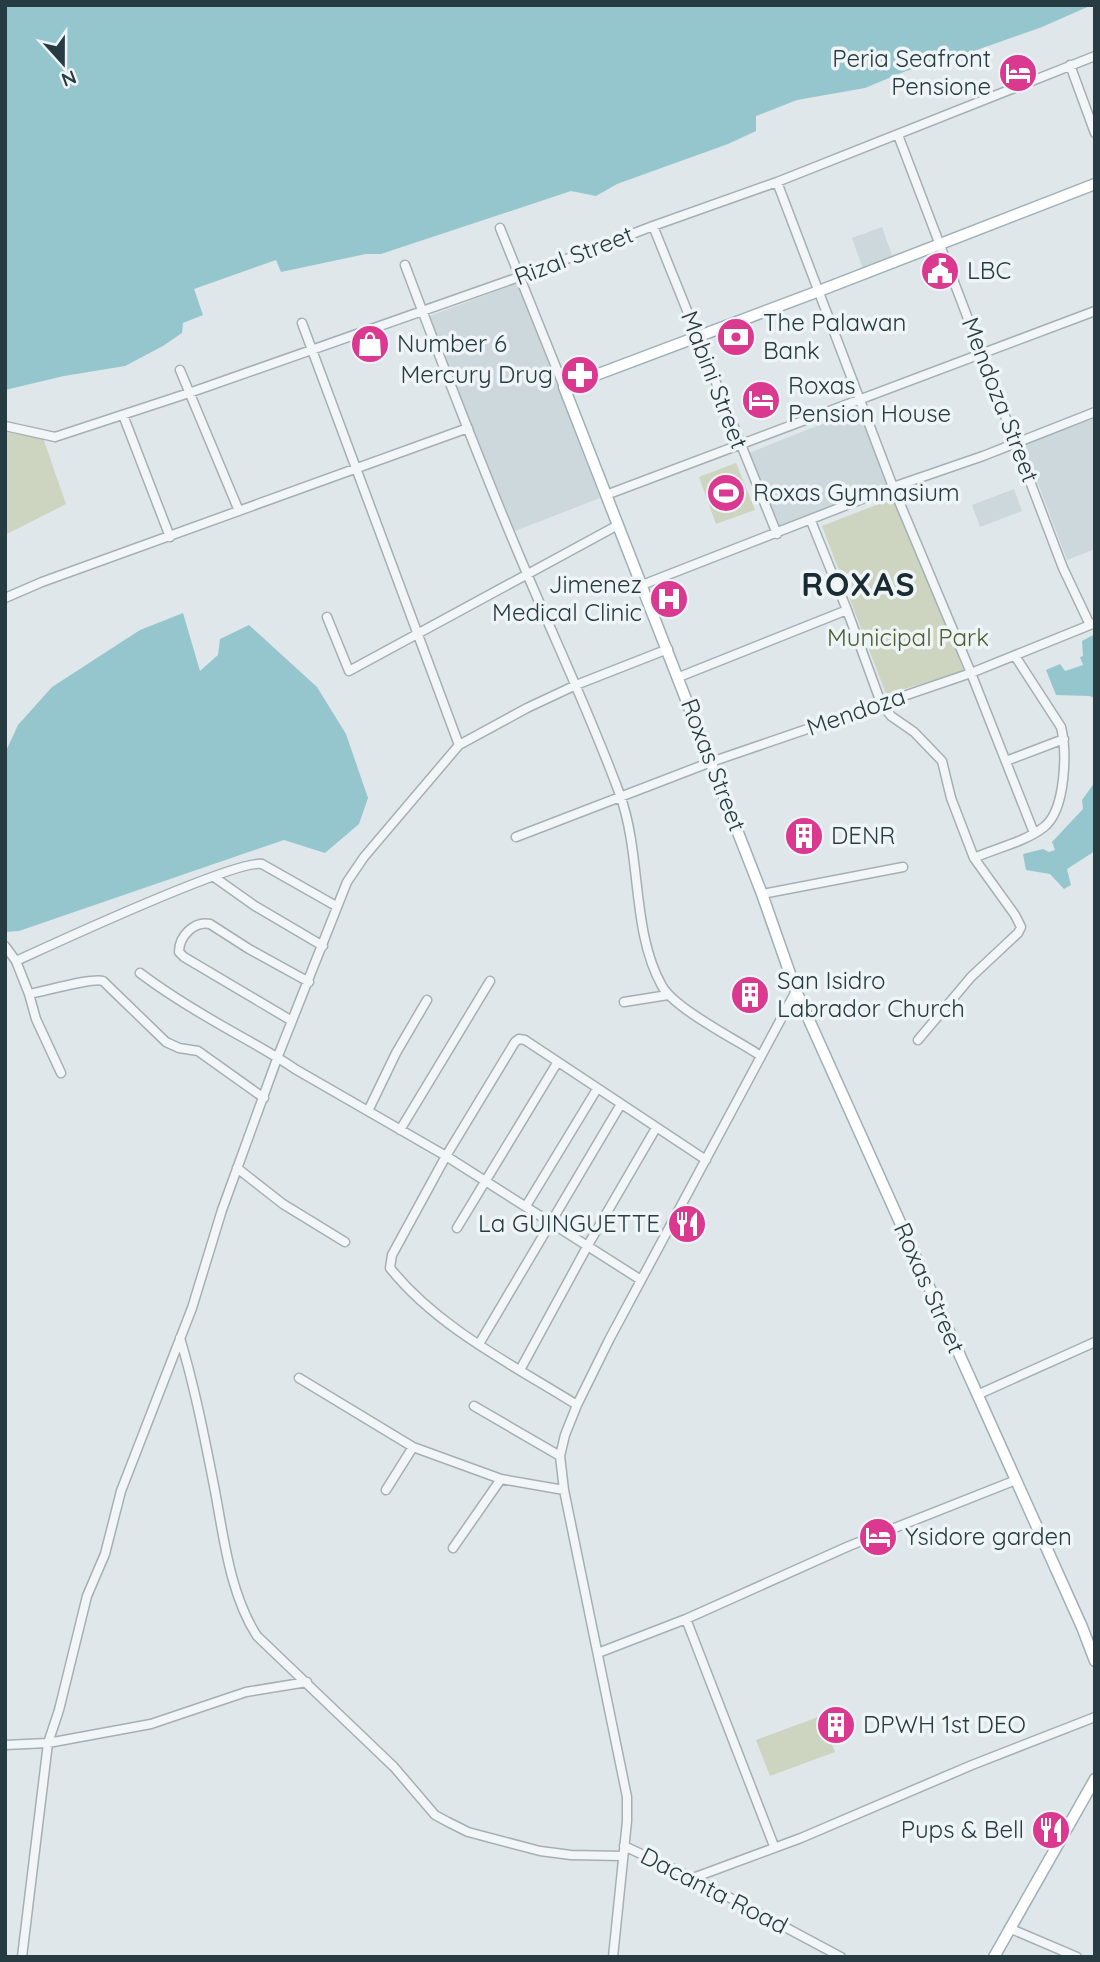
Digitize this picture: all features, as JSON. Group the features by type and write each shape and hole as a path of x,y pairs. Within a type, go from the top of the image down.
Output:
{"main road":[{"path":"564,387 1095,184"},
{"name":"Roxas Street","path":"564,387 679,677 796,991 1083,1627 1095,1661"},
{"path":"994,1957 1095,1779"}],"street":[{"name":"Rizal Street","path":"5,426 47,436 66,435 314,350 777,182 1095,55"},
{"path":"1070,65 1095,133"},
{"name":"Mendoza Street","path":"898,135 1063,568 1092,624"},
{"path":"777,182 894,487 1034,833"},
{"name":"Mabini Street","path":"653,226 777,534"},
{"path":"500,228 564,387"},
{"path":"405,265 527,575 576,685 621,798 652,964 668,995 761,1055"},
{"path":"606,495 1095,311"},
{"path":"303,323 459,745"},
{"path":"180,370 239,511"},
{"path":"642,585 1095,412"},
{"path":"123,415 170,537"},
{"path":"5,598 42,582 468,428"},
{"path":"811,521 881,703 891,716 914,732 942,761 951,798 974,858 1021,927 971,978 918,1040"},
{"path":"327,617 349,671 618,525"},
{"path":"679,677 847,610"},
{"name":"Mendoza","path":"516,837 711,762 971,673 1092,624"},
{"path":"22,1957 48,1743 59,1710 87,1595 105,1554 121,1491 192,1308 237,1168 347,882 364,857 459,745 576,685 668,649"},
{"path":"974,858 1047,825 1058,801 1063,779 1064,739 1058,721 1015,656"},
{"path":"1006,761 1064,739"},
{"path":"16,961 247,865 262,864 336,906"},
{"path":"762,894 903,867"},
{"path":"214,877 323,946"},
{"path":"292,1021 184,957 179,952 180,943 193,927 210,924 309,982"},
{"path":"5,946 16,961 44,1038 61,1073"},
{"path":"140,973 166,992 446,1156 641,1280"},
{"path":"29,994 68,987 95,978 103,981 166,1042 172,1046 198,1051 264,1098"},
{"path":"400,1130 490,981"},
{"path":"613,1957 627,1797 564,1490 560,1456 565,1435 578,1405 641,1280 796,991"},
{"path":"624,1002 668,995"},
{"path":"368,1111 396,1053 427,1000"},
{"path":"578,1405 480,1344 414,1294 390,1268 391,1255 446,1156 517,1040 526,1040 706,1160"},
{"path":"457,1228 557,1063"},
{"path":"526,1206 597,1089"},
{"path":"480,1344 621,1104"},
{"path":"520,1370 656,1128"},
{"path":"237,1168 283,1204 345,1242"},
{"path":"180,1338 198,1407 229,1563 248,1622 257,1636 394,1767 435,1815 468,1832 540,1851 570,1855 623,1851"},
{"path":"977,1395 1095,1342"},
{"path":"299,1378 413,1447 501,1479 564,1490"},
{"path":"474,1406 560,1456"},
{"path":"386,1490 413,1447"},
{"path":"453,1548 501,1479"},
{"path":"598,1653 685,1619 849,1546 1016,1480"},
{"path":"685,1619 774,1846"},
{"path":"5,1745 48,1743 151,1724 246,1692 307,1682"},
{"path":"692,1878 801,1838 972,1765 1095,1717"},
{"name":"Dacanta Road","path":"623,1851 692,1878 841,1957"},
{"path":"1009,1928 1077,1957"}],"shaded area":[{"path":"882,227 893,258 863,269 852,238"},
{"path":"518,283 600,498 515,531 427,317"},
{"path":"862,408 892,487 781,532 749,453"},
{"path":"1095,418 1095,549 1067,560 1023,444"},
{"path":"1014,489 1022,511 980,527 972,505"}],"green space":[{"path":"5,432 43,438 66,504 5,535"},
{"name":"Roxas Gymnasium","path":"736,463 755,510 716,524 699,477"},
{"name":"Municipal Park","path":"897,497 964,672 886,694 822,526"},
{"path":"821,1716 835,1752 770,1776 756,1740"}],"water":[{"path":"5,5 1092,5 1042,27 957,57 906,71 865,88 797,100 756,116 756,131 728,144 617,184 596,196 571,191 381,254 366,254 281,272 276,260 194,289 203,315 183,323 182,333 163,346 125,366 64,376 5,390"},
{"path":"183,613 200,671 218,655 220,639 249,625 317,687 346,734 368,798 359,824 325,853 284,840 19,931 5,932 5,753 18,725 52,687 140,630"},
{"path":"1095,634 1095,698 1056,695 1046,670 1060,664 1065,671 1083,665 1080,657 1083,656 1082,641"},
{"path":"1095,782 1095,851 1067,869 1071,885 1064,889 1050,874 1026,870 1023,854 1043,849 1049,852 1055,850 1052,842 1083,809 1082,800"}],"place":[{"name":"Peria Seafront Pensione","path":"1018,73"},
{"name":"LBC","path":"940,271"},
{"name":"The Palawan Bank","path":"736,337"},
{"name":"Number 6","path":"370,344"},
{"name":"Mercury Drug","path":"580,375"},
{"name":"Roxas Pension House","path":"761,400"},
{"name":"Roxas Gymnasium","path":"726,493"},
{"name":"Jimenez Medical Clinic","path":"669,599"},
{"name":"DENR","path":"804,836"},
{"name":"San Isidro Labrador Church","path":"750,995"},
{"name":"La GUINGUETTE","path":"687,1224"},
{"name":"Ysidore garden","path":"878,1537"},
{"name":"DPWH 1st DEO","path":"836,1725"},
{"name":"Pups & Bell","path":"1051,1830"}],"district":[{"name":"ROXAS","path":"859,585"}]}
